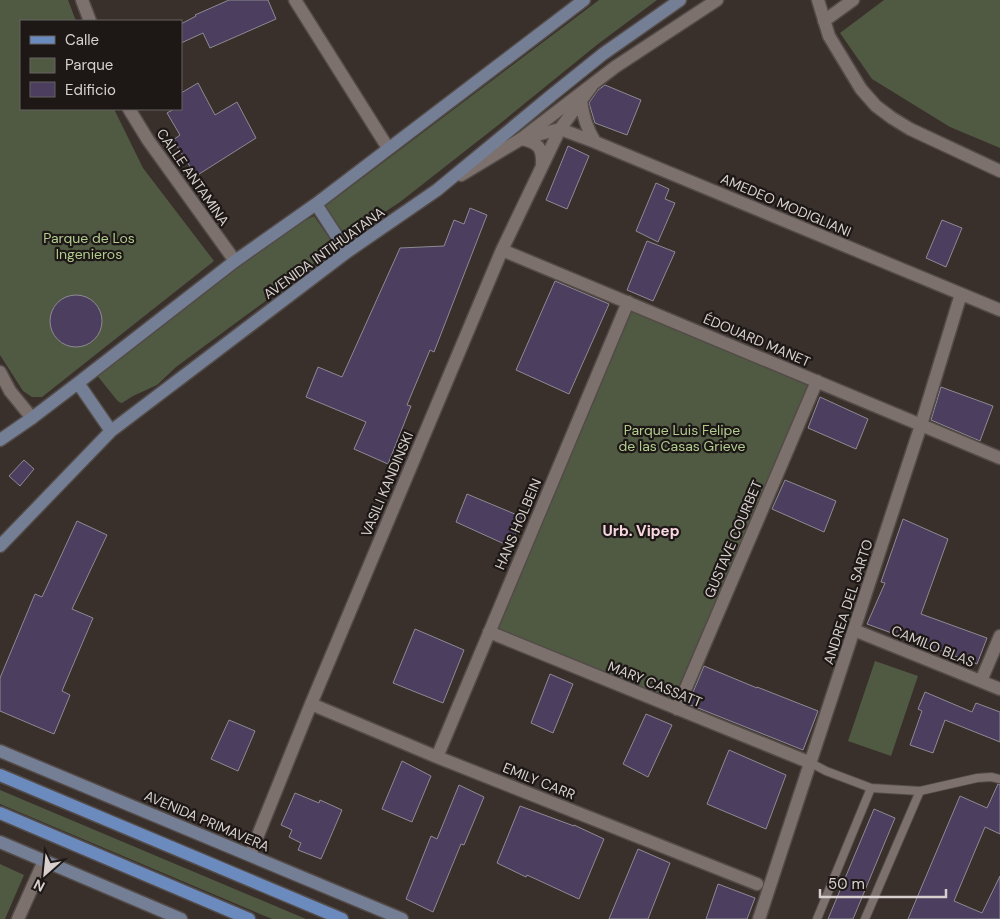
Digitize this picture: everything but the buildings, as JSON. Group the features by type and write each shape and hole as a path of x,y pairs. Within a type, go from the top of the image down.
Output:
{"main road":[{"path":"0,440 32,418 235,261 316,204 584,0"},
{"name":"AVENIDA INTIHUATANA","path":"0,546 111,431 347,252 437,190 603,54 680,0"},
{"path":"316,204 347,252"},
{"path":"78,383 111,431"},
{"name":"AVENIDA PRIMAVERA","path":"0,751 402,919"},
{"path":"0,775 342,919"},
{"path":"0,813 249,919"},
{"path":"0,842 181,919"}],"street":[{"path":"82,0 90,20"},
{"path":"295,0 388,148"},
{"path":"437,190 521,139 615,67 717,0"},
{"path":"818,0 829,36 861,89 876,106 910,129 1000,171"},
{"path":"824,21 852,0"},
{"name":"VASILI KANDINSKI","path":"250,856 311,704 502,250 560,129 596,82"},
{"path":"581,101 583,116 595,142"},
{"name":"CALLE ANTAMINA","path":"130,110 148,140 235,261"},
{"path":"521,139 560,129"},
{"name":"AMEDEO MODIGLIANI","path":"560,129 1000,310"},
{"path":"521,139 532,141 541,149 541,167"},
{"name":"ÉDOUARD MANET","path":"502,250 1000,458"},
{"name":"ANDREA DEL SARTO","path":"759,919 921,425 961,294"},
{"name":"HANS HOLBEIN","path":"437,757 628,302"},
{"path":"0,372 10,392 32,418"},
{"name":"GUSTAVE COURBET","path":"677,709 817,382"},
{"name":"CAMILO BLAS","path":"854,630 1000,689"},
{"name":"MARY CASSATT","path":"489,632 811,763"},
{"path":"981,681 1000,636"},
{"name":"EMILY CARR","path":"311,704 437,757 757,884"},
{"path":"18,919 44,861"}],"lane":[{"path":"811,763 826,771 871,788 920,791 976,778 991,777 1000,779"},
{"path":"817,919 871,788"},
{"path":"865,919 920,791"}],"green space":[{"name":"Parque de Los Ingenieros","path":"0,0 68,0 76,20 20,20 20,110 114,110 143,168 214,261 42,397 32,397 23,391 0,355"},
{"path":"599,0 657,0 598,44 400,202 347,237 324,207"},
{"path":"884,0 1000,0 1000,148 950,127 872,79 840,33"},
{"path":"314,216 335,246 286,286 176,367 157,385 122,403 116,399 96,374 286,230"},
{"name":"Parque Luis Felipe de las Casas Grieve","path":"631,311 809,385 673,700 496,628"},
{"path":"875,661 918,676 891,756 848,741"},
{"path":"0,790 306,919 272,919 0,804"},
{"path":"0,864 24,875 5,919 0,919"}],"district":[{"name":"Urb. Vipep","path":"641,531"}]}
